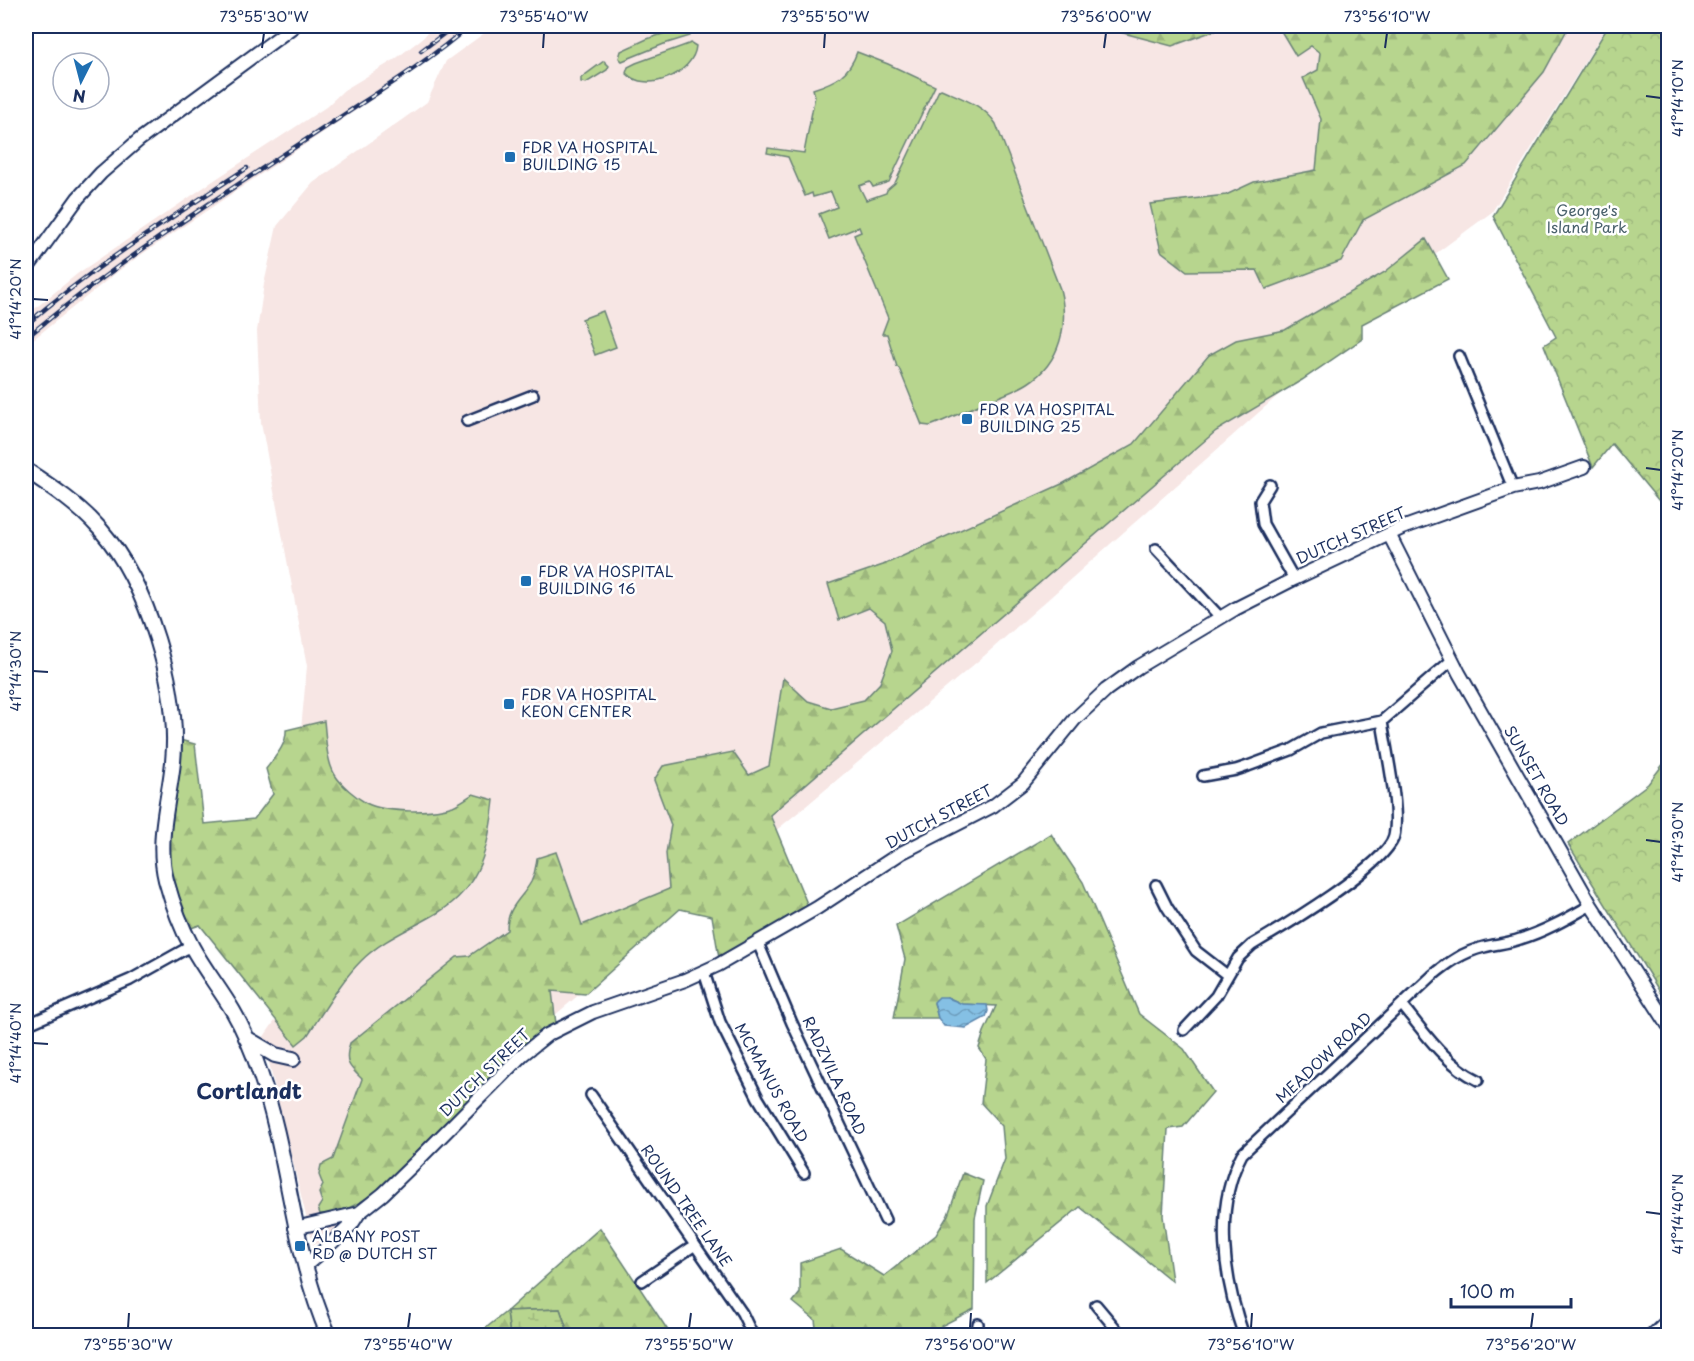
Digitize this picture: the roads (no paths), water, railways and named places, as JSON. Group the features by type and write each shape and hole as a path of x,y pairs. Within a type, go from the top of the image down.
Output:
{"main road":[{"path":"26,470 72,502 100,529 133,580 154,629 169,685 173,714 173,761 162,843 164,868 171,895 191,946 235,1013 274,1116 295,1228 319,1312 329,1335"},
{"path":"246,1038 275,1055 293,1059"}],"street":[{"path":"26,270 78,198 106,169 139,140 294,26"},
{"path":"1459,356 1513,488"},
{"path":"467,421 533,395"},
{"name":"DUTCH STREET","path":"305,1266 416,1162 522,1055 547,1035 593,1012 704,972 758,943 901,853 977,815 1007,797 1030,776 1075,719 1106,690 1147,661 1220,617 1389,534 1513,488 1539,483 1584,467"},
{"path":"1270,485 1260,501 1263,524 1294,579"},
{"name":"SUNSET ROAD","path":"1389,534 1452,660 1591,905 1668,1024"},
{"path":"1156,549 1220,617"},
{"path":"1203,776 1248,766 1291,750 1321,733 1382,721 1452,660"},
{"path":"1184,1030 1216,996 1238,958 1252,945 1366,870 1385,852 1393,838 1396,821 1382,721"},
{"path":"1156,885 1167,907 1196,951 1227,975"},
{"name":"MEADOW ROAD","path":"1244,1335 1231,1294 1227,1272 1225,1232 1232,1173 1242,1154 1432,976 1464,954 1518,940 1553,927 1591,905"},
{"name":"RADZVILA ROAD","path":"758,943 792,1023 885,1220"},
{"path":"26,1025 130,980 191,946"},
{"name":"MCMANUS ROAD","path":"704,972 720,1022 758,1098 804,1173"},
{"path":"1402,1005 1429,1038 1465,1074 1478,1080"},
{"name":"ROUND TREE LANE","path":"591,1095 742,1313 753,1335"},
{"path":"295,1228 358,1214"},
{"path":"642,1281 694,1245"},
{"path":"1096,1305 1122,1335"},
{"path":"1650,1335 1668,1319"},
{"path":"977,1335 978,1324"}],"water":[{"path":"939,997 947,997 962,1004 987,1005 986,1017 966,1028 944,1026 938,1018 934,1002"}],"railway":[{"path":"421,51 454,26"},
{"path":"26,338 134,255 398,79 469,26"},
{"path":"26,325 106,263 247,168"}],"place":[{"name":"FDR VA HOSPITAL BUILDING 15","path":"510,157"},
{"name":"FDR VA HOSPITAL BUILDING 25","path":"967,419"},
{"name":"FDR VA HOSPITAL BUILDING 16","path":"526,581"},
{"name":"FDR VA HOSPITAL KEON CENTER","path":"509,704"},
{"name":"ALBANY POST RD @ DUTCH ST","path":"300,1246"}],"district":[{"name":"Cortlandt","path":"249,1092"}],"park label":[{"name":"George's Island Park","path":"1587,220"}]}
